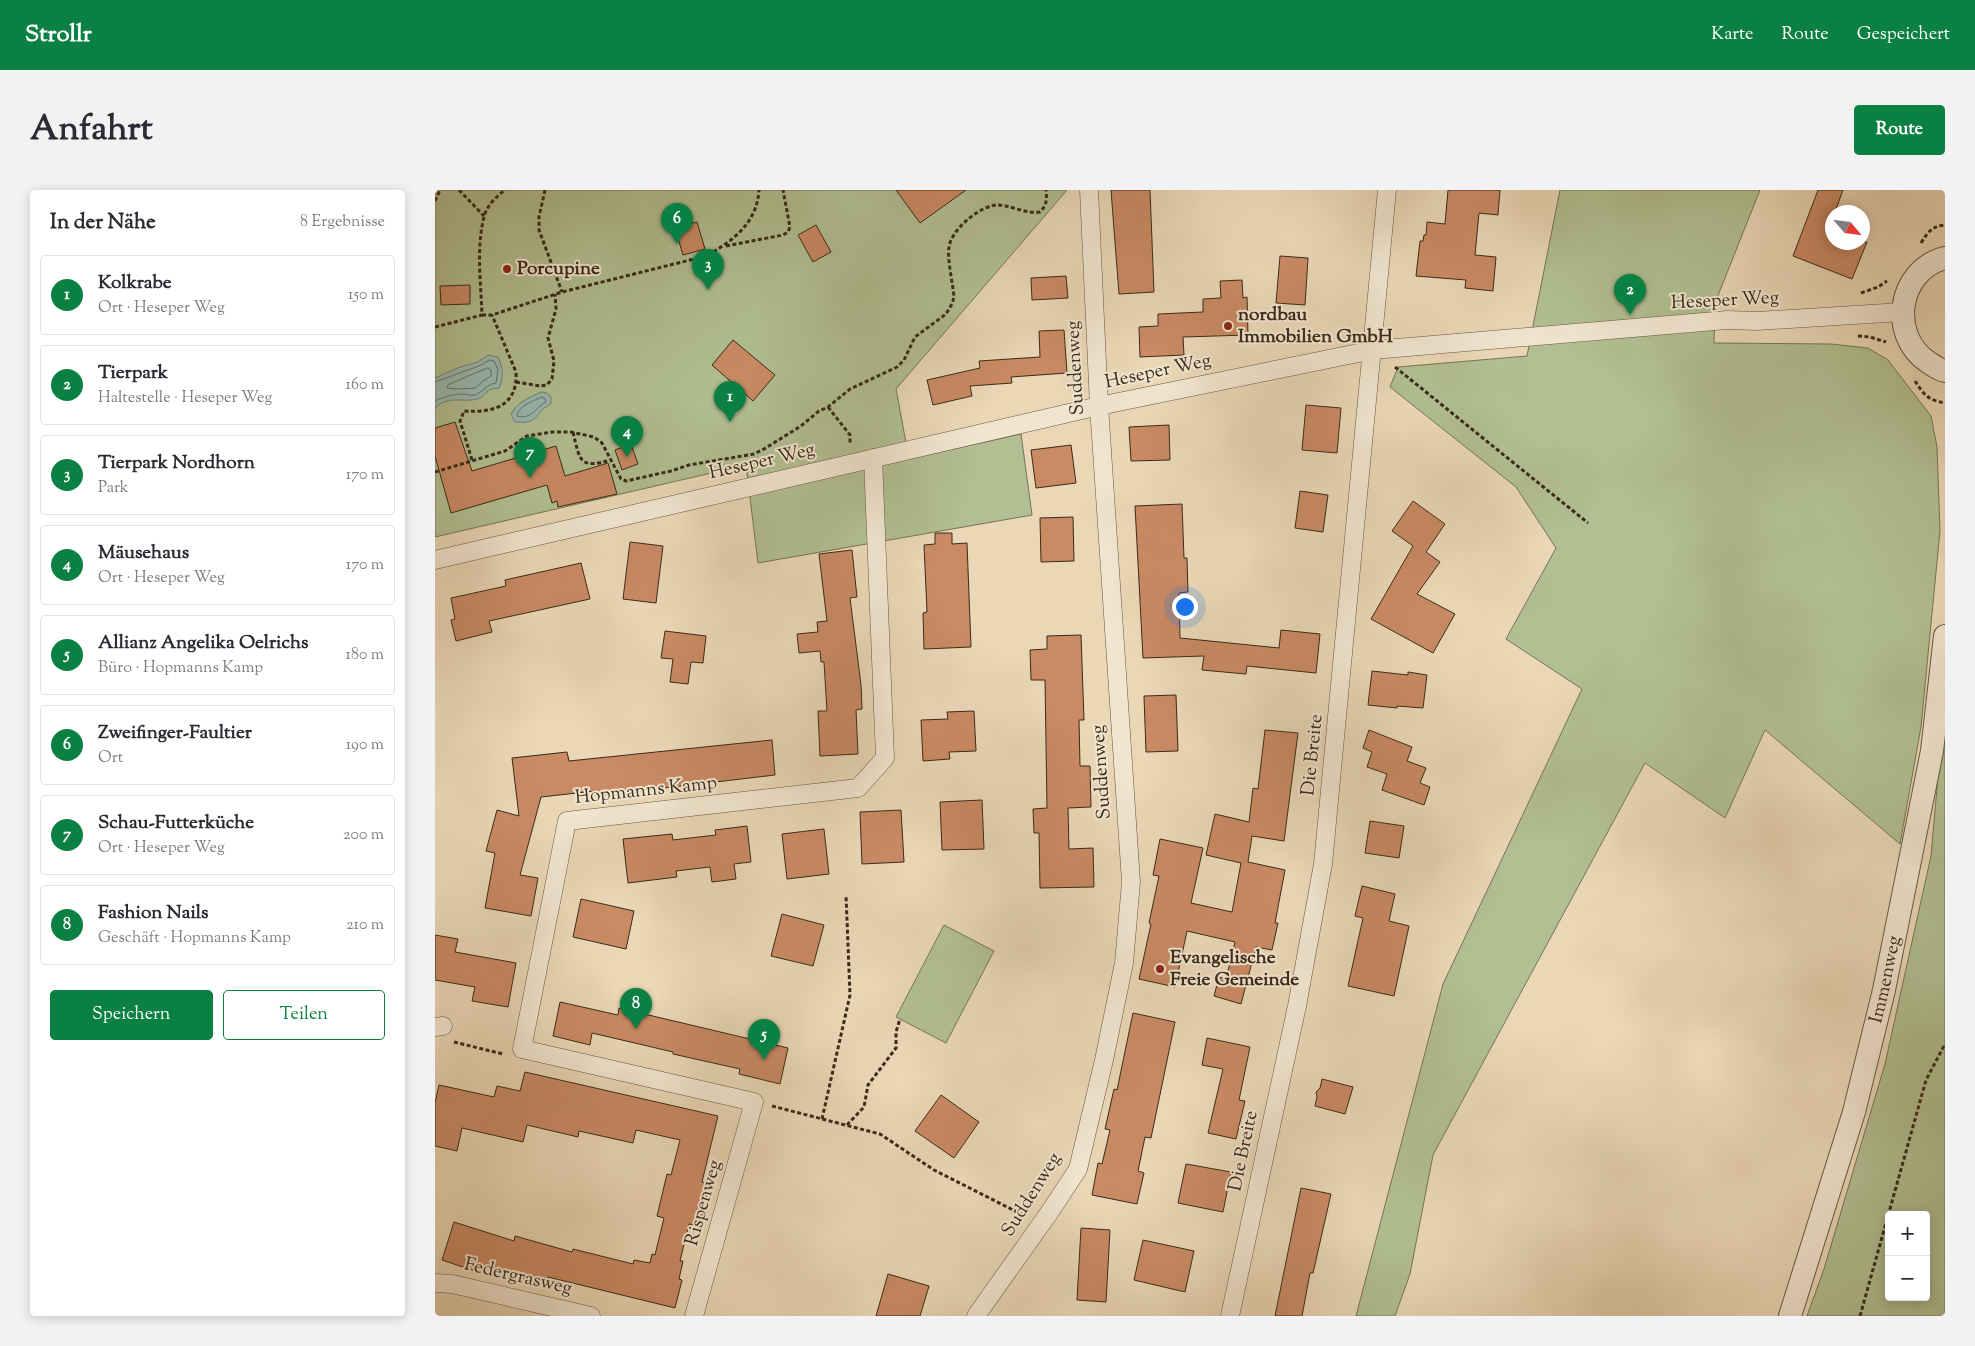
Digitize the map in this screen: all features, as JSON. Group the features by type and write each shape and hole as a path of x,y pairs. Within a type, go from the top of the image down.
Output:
{"street":[{"name":"Suddenweg","path":"976,1316 1078,1169 1104,1060 1124,964 1131,882 1099,406 1089,190"},
{"name":"Die Breite","path":"1230,1316 1297,1006 1323,864 1387,190"},
{"path":"1945,258 1934,261 1915,276 1905,293 1902,312 1905,334 1918,356 1945,371"},
{"name":"Heseper Weg","path":"435,560 1099,406 1373,350 1727,320 1757,321 1902,312"},
{"name":"Hopmanns Kamp","path":"522,1049 567,821 859,788 885,758 873,458"},
{"name":"Immenweg","path":"1790,1316 1854,1112 1884,990 1932,751 1945,636"},
{"path":"522,1049 754,1102"},
{"name":"Rispenweg","path":"694,1316 754,1102"},
{"name":"Federgrasweg","path":"435,1283 451,1284 591,1316"}],"path":[{"path":"435,201 440,190"},
{"path":"459,190 484,216"},
{"path":"482,315 480,257 484,216 493,200 505,190"},
{"path":"545,190 539,217 539,230 562,292"},
{"path":"435,327 492,314 562,292 706,256 724,246 743,231 752,218 759,190"},
{"path":"724,246 783,235 788,232 790,227 783,190"},
{"path":"435,472 505,451 527,436 552,432 573,432 594,437 602,443 621,479 626,481 671,471 689,464 754,454 801,426 850,389 897,367 904,360 915,337 946,314 953,304 949,247 961,226 988,205 1000,205 1025,212 1040,212 1045,207 1047,200 1046,190"},
{"path":"1916,250 1931,229 1936,226 1945,225"},
{"path":"1860,293 1878,287 1893,276"},
{"path":"516,382 540,386 547,385 552,379 554,362 548,338 556,309 555,294"},
{"path":"472,460 460,421 464,411 487,412 498,408 513,393 516,382 516,372 492,314"},
{"path":"1849,336 1887,342 1893,347"},
{"path":"1373,350 1587,523"},
{"path":"1913,379 1932,401 1945,403"},
{"path":"828,407 850,435 851,463"},
{"path":"573,432 579,457 584,462 595,465 611,460"},
{"path":"822,1119 850,995 846,895"},
{"path":"846,1126 864,1107 868,1085 897,1048 896,1032 900,1019"},
{"path":"439,1027 455,1043 509,1055 522,1049"},
{"path":"1860,1316 1926,1080 1945,1044"},
{"path":"754,1102 880,1134 934,1170 1041,1224"}],"green space":[{"path":"435,190 1067,190 896,389 909,459 1021,434 1032,515 758,563 746,465 435,537"},
{"path":"1560,190 1760,190 1715,303 1714,343 1831,344 1868,348 1888,360 1931,416 1937,447 1940,531 1921,727 1900,844 1765,730 1725,818 1645,763 1433,1155 1410,1274 1395,1316 1356,1316 1443,984 1582,689 1506,639 1556,548 1516,487 1390,387 1398,367 1527,356"},
{"path":"1945,696 1945,1316 1807,1316 1824,1269 1885,1064 1931,856"},
{"path":"944,925 994,951 946,1043 896,1017"}],"water":[{"path":"488,355 498,357 501,365 502,376 499,388 490,390 475,400 446,401 435,408 435,378 460,367 478,362"},
{"path":"541,392 547,393 551,397 551,403 531,421 515,422 511,414 517,406"}],"building":[{"path":"896,190 966,190 920,223"},
{"path":"1111,190 1150,190 1154,292 1119,294"},
{"path":"1448,190 1500,190 1498,215 1479,213 1475,255 1496,257 1493,291 1465,288 1466,280 1416,276 1420,241 1423,241 1424,235 1426,235 1427,222 1445,224"},
{"path":"1818,190 1843,190 1838,205 1825,205 1825,250 1864,250 1852,279 1793,256"},
{"path":"697,222 705,249 683,255 675,228"},
{"path":"816,225 831,252 813,262 798,235"},
{"path":"1280,256 1308,258 1305,305 1276,303"},
{"path":"1066,276 1068,298 1032,300 1031,278"},
{"path":"1242,280 1243,298 1247,297 1248,335 1183,337 1184,355 1140,357 1139,327 1158,326 1158,314 1203,312 1203,299 1221,298 1220,281"},
{"path":"470,285 470,304 441,305 440,286"},
{"path":"1064,330 1067,373 1011,377 1012,383 970,386 972,396 933,405 927,380 980,368 979,361 1040,357 1039,331"},
{"path":"733,340 775,375 753,401 712,365"},
{"path":"1306,405 1341,408 1337,453 1302,450"},
{"path":"455,422 472,471 556,446 565,476 608,463 617,494 558,507 557,501 552,503 547,485 451,513 435,456 435,428"},
{"path":"1169,425 1170,460 1131,461 1129,427"},
{"path":"631,444 638,464 622,470 615,450"},
{"path":"1071,445 1076,483 1036,488 1031,450"},
{"path":"1300,491 1328,495 1323,532 1295,528"},
{"path":"1413,501 1445,524 1426,552 1440,562 1417,594 1455,614 1433,653 1371,619 1413,546 1392,531"},
{"path":"1182,504 1184,558 1187,558 1188,592 1179,593 1180,638 1279,648 1281,630 1320,634 1316,673 1247,666 1246,674 1202,670 1204,656 1143,658 1135,506"},
{"path":"1073,517 1074,561 1041,562 1040,518"},
{"path":"935,533 952,533 952,544 967,543 971,647 924,649 923,613 927,612 924,545 935,544"},
{"path":"630,542 663,546 656,603 623,599"},
{"path":"852,550 857,597 850,598 861,685 862,709 856,710 858,754 820,756 818,711 827,711 824,662 821,662 820,651 799,653 797,634 818,632 817,622 827,621 819,554"},
{"path":"581,563 590,599 489,621 492,632 456,641 451,620 455,619 451,598 506,586 505,580"},
{"path":"665,631 706,636 703,663 691,662 688,684 670,682 673,659 661,658"},
{"path":"1081,635 1084,720 1079,720 1080,766 1090,766 1091,807 1068,808 1069,849 1093,848 1094,887 1040,888 1039,833 1034,833 1033,809 1047,808 1045,680 1031,680 1030,650 1047,649 1047,636"},
{"path":"1372,671 1408,675 1408,672 1427,675 1423,708 1368,705"},
{"path":"1176,695 1178,751 1146,752 1144,696"},
{"path":"974,711 976,751 949,752 950,759 923,761 921,720 948,719 947,712"},
{"path":"1265,730 1298,733 1284,841 1252,836 1248,862 1285,870 1275,923 1278,923 1272,950 1256,947 1241,1004 1214,996 1219,977 1226,979 1235,942 1187,931 1175,987 1139,979 1159,876 1153,875 1160,839 1203,848 1191,903 1232,912 1241,863 1206,855 1215,814 1249,822 1253,788 1258,789"},
{"path":"1369,730 1412,747 1407,761 1426,768 1420,783 1430,787 1424,805 1382,790 1387,774 1367,767 1372,752 1363,748"},
{"path":"772,740 775,775 596,796 595,791 541,797 520,875 538,878 531,916 485,908 495,853 486,851 497,810 519,816 512,758 567,752 569,761"},
{"path":"982,800 984,849 942,850 940,802"},
{"path":"901,810 904,862 862,864 860,812"},
{"path":"1370,821 1404,826 1399,858 1365,853"},
{"path":"747,826 751,862 734,864 736,879 712,882 710,867 676,871 677,877 628,883 623,839 672,834 673,840 716,835 715,830"},
{"path":"824,829 829,874 787,879 782,834"},
{"path":"1362,886 1395,894 1389,921 1409,926 1394,996 1348,986 1363,918 1355,916"},
{"path":"581,899 634,911 626,949 573,937"},
{"path":"782,914 824,925 813,966 771,956"},
{"path":"435,935 458,939 455,952 516,963 508,1007 472,1001 475,987 435,980"},
{"path":"560,1002 618,1015 619,1008 788,1048 780,1084 739,1074 740,1069 592,1033 590,1045 553,1036"},
{"path":"1133,1013 1175,1022 1151,1138 1145,1137 1138,1171 1144,1173 1137,1204 1092,1195 1098,1163 1102,1164 1110,1130 1105,1129 1114,1089 1117,1090"},
{"path":"1207,1038 1250,1047 1239,1100 1245,1101 1236,1139 1208,1133 1223,1069 1202,1065"},
{"path":"525,1072 718,1116 702,1182 709,1184 700,1226 689,1224 680,1261 683,1261 679,1279 682,1280 675,1308 548,1277 546,1285 477,1265 475,1271 442,1260 454,1222 514,1241 515,1236 572,1252 573,1249 633,1264 634,1260 650,1263 652,1254 655,1255 664,1218 657,1216 667,1174 671,1175 680,1140 636,1130 633,1143 579,1131 578,1137 527,1125 523,1142 462,1128 457,1151 435,1146 435,1103 439,1085 494,1097 497,1086 520,1091"},
{"path":"1322,1079 1353,1087 1345,1114 1315,1106 1316,1092 1320,1088"},
{"path":"941,1095 979,1122 954,1158 915,1131"},
{"path":"1186,1164 1231,1172 1223,1212 1178,1203"},
{"path":"1301,1188 1331,1194 1313,1273 1310,1273 1302,1316 1275,1316"},
{"path":"1081,1228 1110,1230 1106,1302 1077,1300"},
{"path":"1143,1240 1194,1251 1185,1292 1134,1280"},
{"path":"888,1274 929,1286 920,1316 876,1316"}],"place":[{"name":"Zweifinger-Faultier","path":"677,244"},
{"name":"Porcupine","path":"507,269"},
{"name":"Tierpark Nordhorn","path":"708,290"},
{"name":"Tierpark","path":"1630,315"},
{"name":"nordbau Immobilien GmbH","path":"1228,326"},
{"name":"Kolkrabe","path":"730,422"},
{"name":"Mäusehaus","path":"627,457"},
{"name":"Schau-Futterküche","path":"530,478"},
{"name":"Evangelische Freie Gemeinde","path":"1160,969"},
{"name":"Fashion Nails","path":"636,1029"},
{"name":"Allianz Angelika Oelrichs","path":"764,1060"}]}
